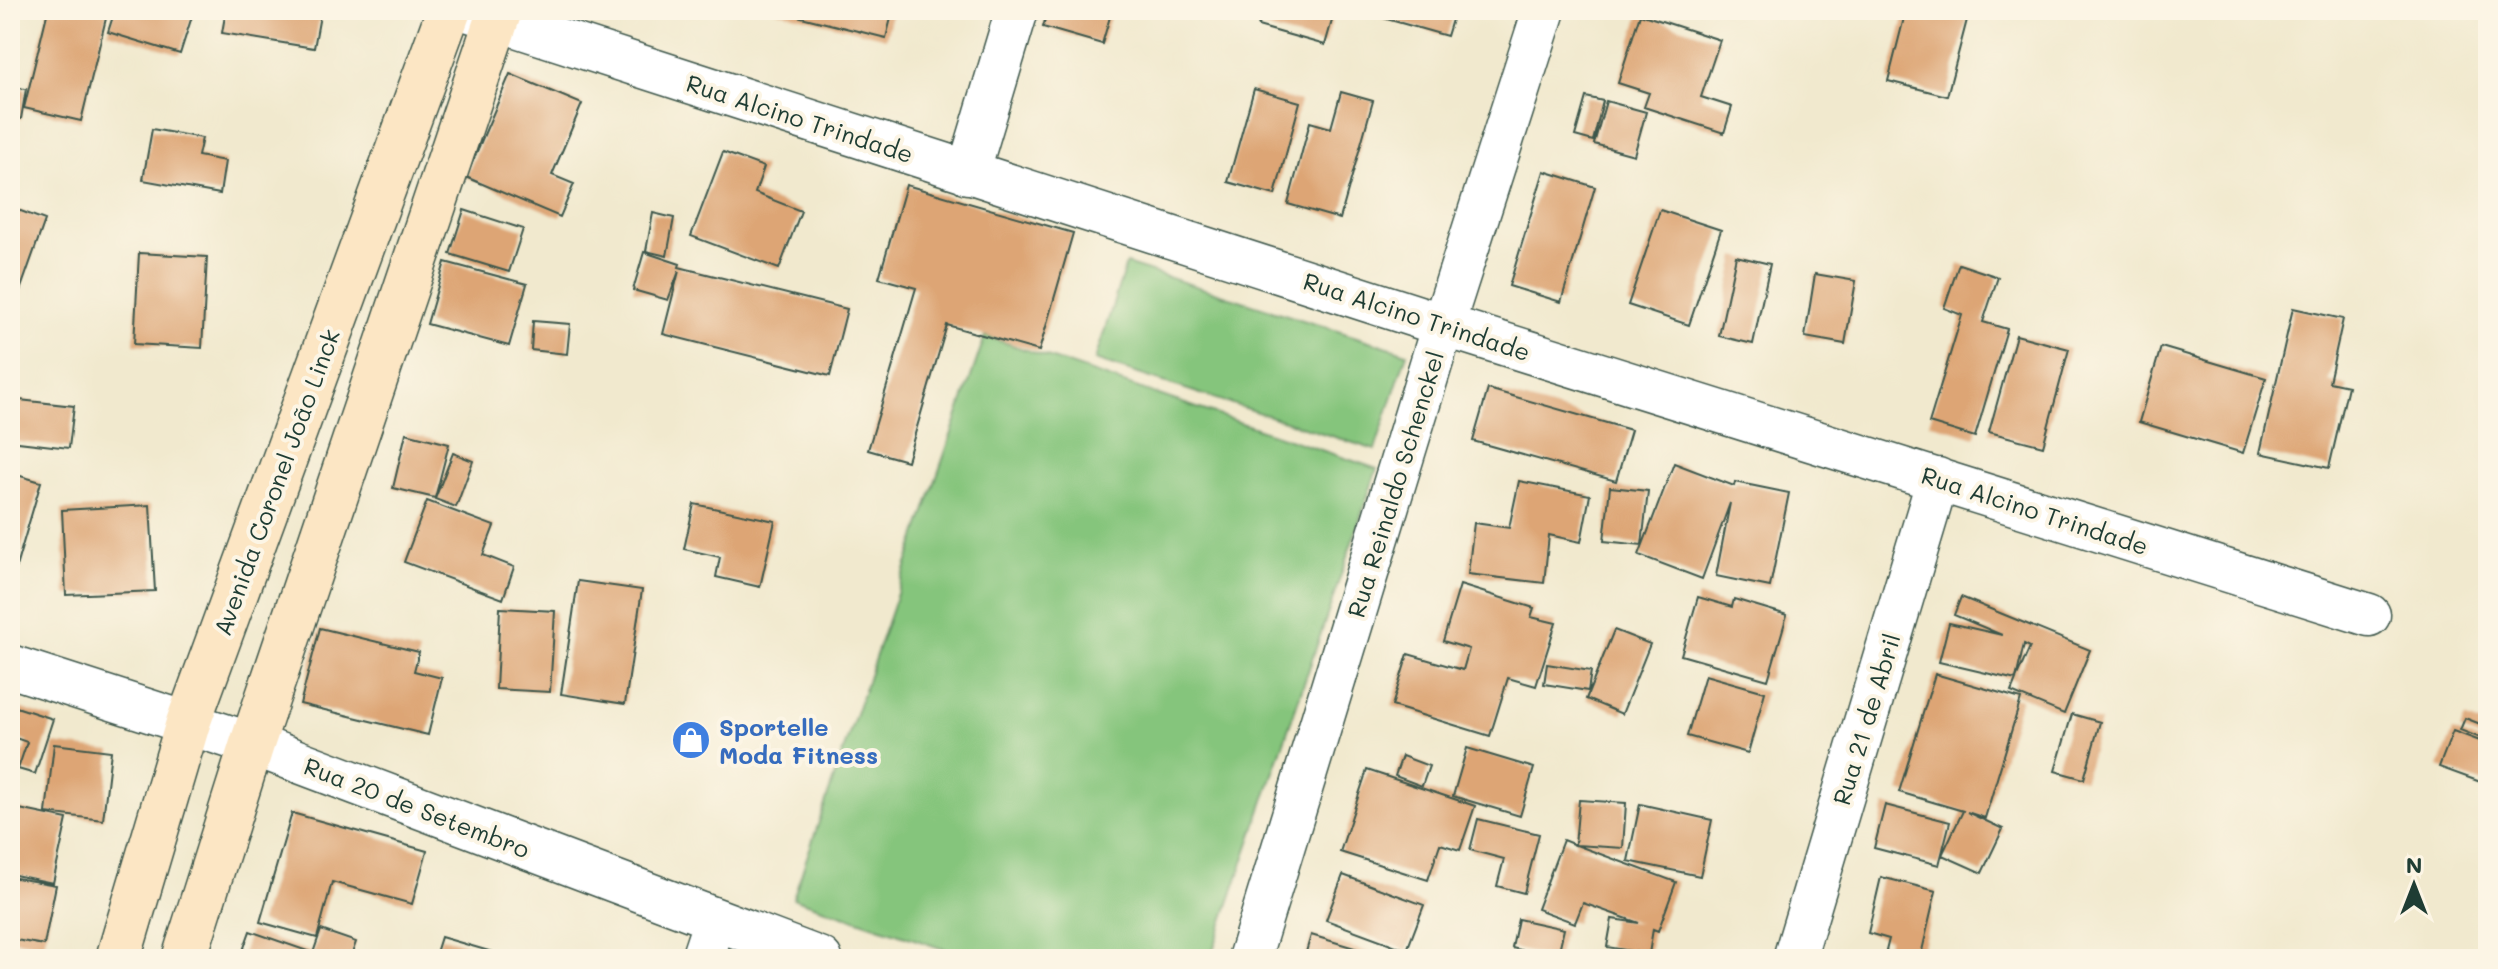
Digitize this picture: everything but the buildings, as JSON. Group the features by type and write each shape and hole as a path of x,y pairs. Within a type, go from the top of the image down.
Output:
{"main road":[{"name":"Avenida Coronel João Linck","path":"118,959 188,723 449,10"},
{"path":"184,959 488,14"}],"street":[{"path":"968,173 1017,10"},
{"name":"Rua Reinaldo Schenckel","path":"1249,959 1443,325 1544,10"},
{"name":"Rua Alcino Trindade","path":"488,14 968,173 1443,325 2369,615"},
{"name":"Rua 21 de Abril","path":"1794,959 1938,479"},
{"name":"Rua 20 de Setembro","path":"10,666 252,744 821,959"},
{"path":"702,959 715,920"}],"green space":[{"path":"1126,264 1407,353 1375,450 1095,360"},
{"path":"985,336 1377,469 1210,959 973,959 793,898"}],"place":[{"name":"Sportelle Moda Fitness","path":"691,740"}]}
